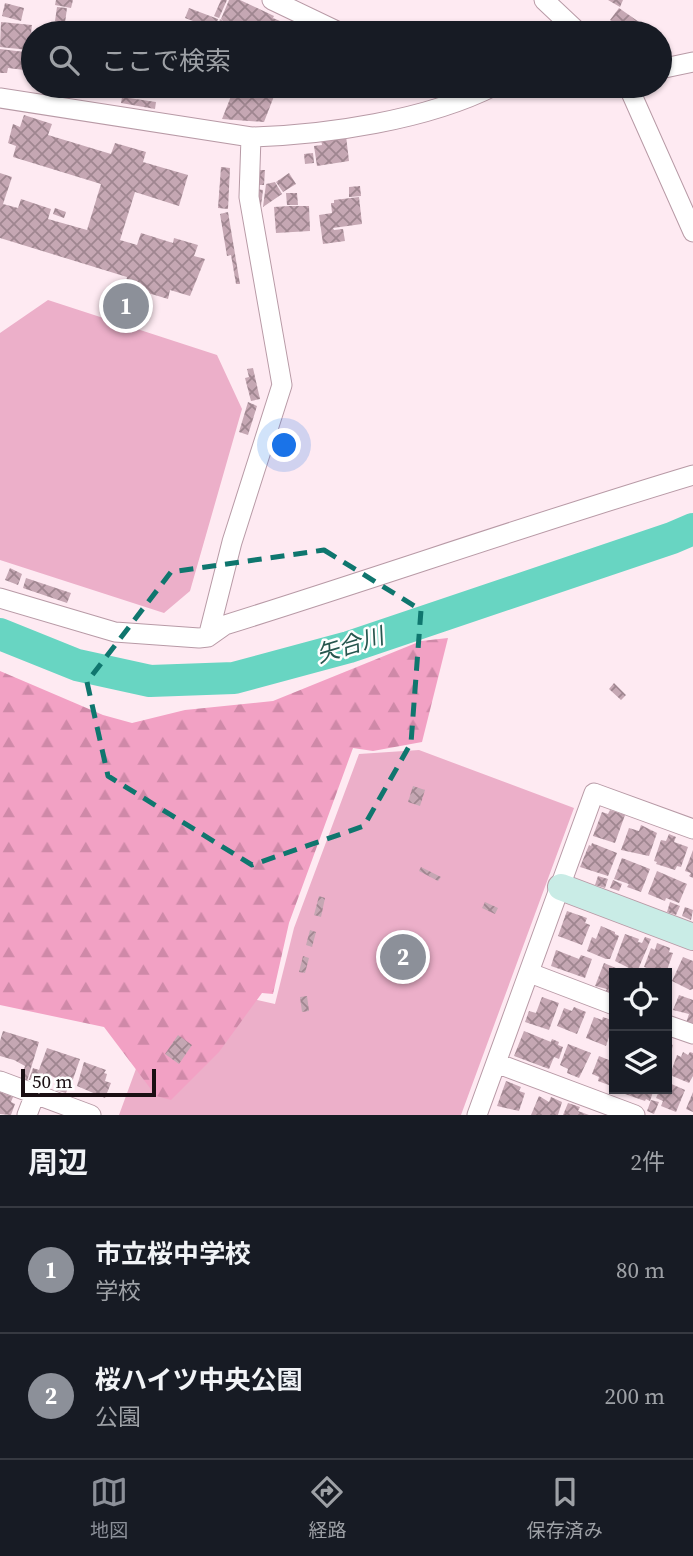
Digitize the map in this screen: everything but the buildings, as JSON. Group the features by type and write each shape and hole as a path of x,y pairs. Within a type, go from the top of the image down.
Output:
{"street":[{"path":"272,0 316,21"},
{"path":"544,0 566,21"},
{"path":"672,66 693,62"},
{"path":"0,98 251,137 350,128 471,98"},
{"path":"633,98 693,232"},
{"path":"208,637 232,542 282,385 249,197 251,137"},
{"path":"0,597 115,632 208,637 225,625 558,516 693,475"},
{"path":"477,1115 594,793 693,830"},
{"path":"561,887 693,937"},
{"path":"530,973 609,1003"},
{"path":"672,1027 693,1034"},
{"path":"496,1063 635,1115"},
{"path":"0,1081 91,1115"},
{"path":"27,1115 35,1094"}],"highlighted area":[{"path":"324,550 421,610 411,743 364,826 252,865 108,776 87,682 171,572"}],"shaded area":[{"path":"48,300 217,355 242,409 190,591 164,613 0,560 0,333"},
{"path":"419,750 574,808 461,1115 119,1115 144,1047 201,987 275,1004 294,928 359,754"}],"green space":[{"path":"448,638 422,742 373,751 353,748 289,923 273,994 262,993 219,1052 171,1100 156,1096 104,1027 0,1005 0,671 103,715 132,723 185,710 273,701 421,641"}],"waterway":[{"name":"矢合川","path":"0,634 77,665 150,681 234,678 349,647 693,529"}],"place":[{"name":"市立桜中学校","path":"126,306"},
{"name":"桜ハイツ中央公園","path":"403,957"}]}
